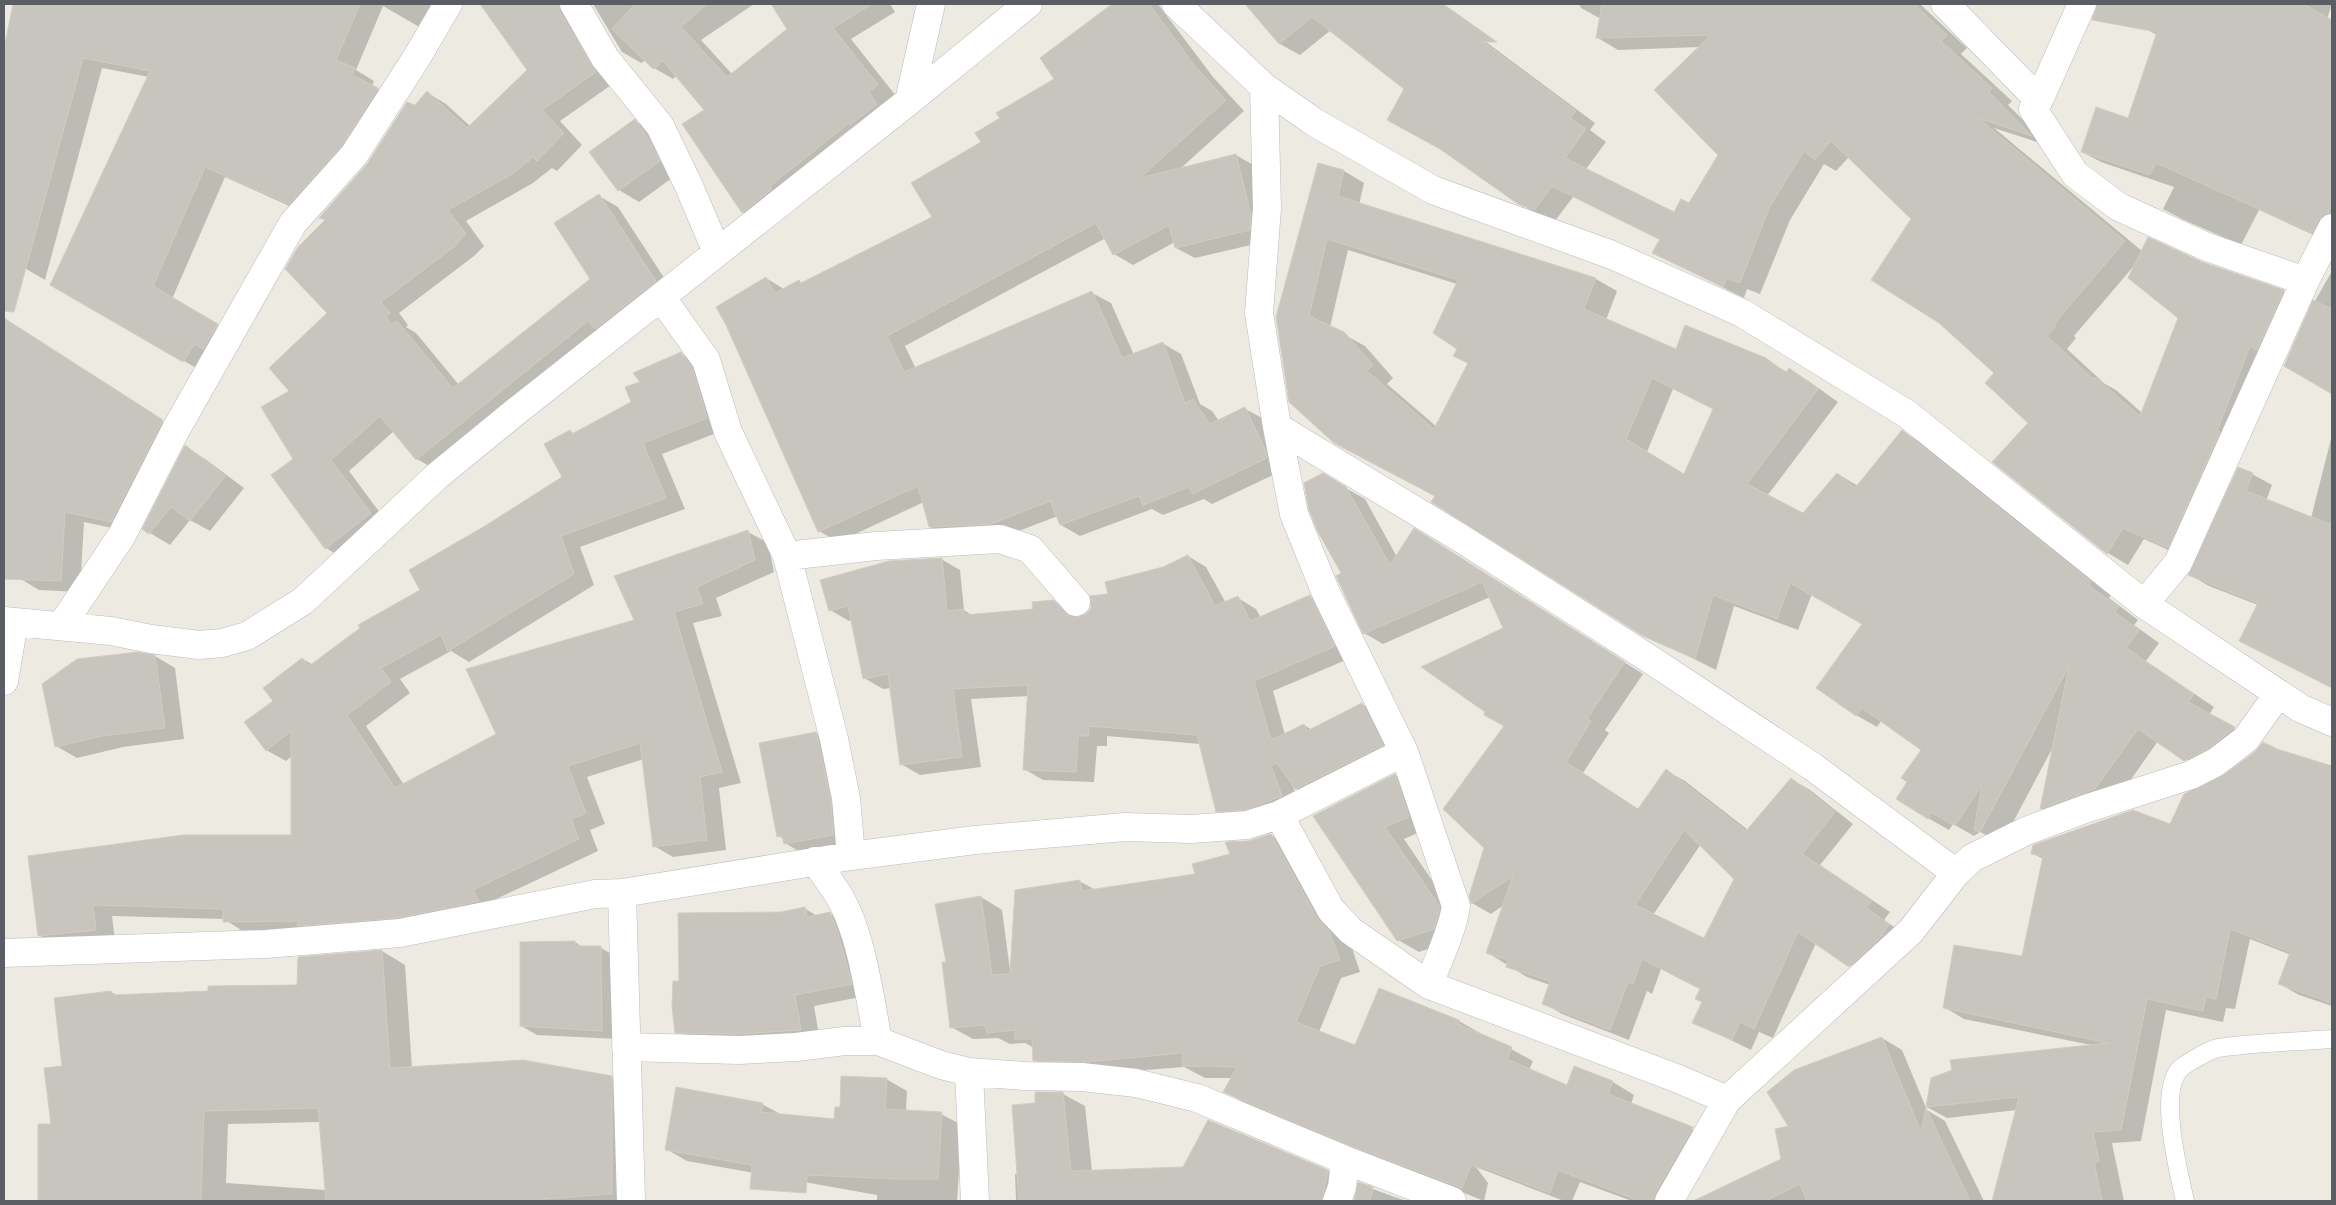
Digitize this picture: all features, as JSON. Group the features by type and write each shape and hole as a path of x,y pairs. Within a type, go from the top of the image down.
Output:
{"street":[{"path":"62,625 122,536 175,431 293,223 354,155 417,57 448,4"},
{"path":"574,4 605,58 660,126 688,184 717,252"},
{"path":"909,101 931,4"},
{"path":"4,682 9,621 62,625 199,645 222,643 247,636 303,601 437,476 909,101 1028,4"},
{"path":"1176,4 1264,87 1314,122 1433,190 1612,255 1742,313 1907,414 2144,604 2300,708 2332,722"},
{"path":"1945,4 2039,100"},
{"path":"2082,4 2039,100 2033,109 2075,174 2119,206 2207,247 2305,281"},
{"path":"1264,87 1267,208 1259,313 1277,427 1294,514 1326,593 1404,752 1456,906 1453,924 1439,954 1429,986"},
{"path":"2144,604 2178,563 2305,281 2332,228"},
{"path":"661,297 706,360 728,432 787,556 834,739 846,798 851,856"},
{"path":"1277,427 1462,539 1645,656 1813,767 1956,873"},
{"path":"787,556 876,546 1000,539 1030,549 1076,602"},
{"path":"1669,1201 1727,1100 1911,931 1956,873 1972,858 2026,831 2085,809 2191,775 2216,762 2246,739 2278,694"},
{"path":"4,953 266,944 400,933 595,894 622,893 815,861 975,840 1125,827 1191,829 1247,825 1279,814 1404,752"},
{"path":"1279,814 1330,910 1351,931 1429,986 1676,1078 1727,1100"},
{"path":"815,861 840,897 853,929 865,974 878,1040"},
{"path":"622,893 631,1201"},
{"path":"626,1048 738,1050 878,1040 941,1066 969,1072 1024,1076 1082,1077 1136,1083 1197,1098 1345,1160 1452,1201"},
{"path":"969,1072 975,1201"},
{"path":"1337,1201 1342,1187 1345,1160"}],"lane":[{"path":"2185,1201 2173,1148 2170,1117 2172,1087 2180,1068 2216,1048 2332,1039"}],"building":[{"path":"13,4 360,4 336,60 355,68 352,75 378,88 342,146 289,204 205,167 153,286 218,324 203,349 194,344 183,362 50,285 150,71 83,58 14,312 4,311 4,49"},
{"path":"480,4 558,4 560,12 596,72 542,110 564,133 537,161 533,157 514,173 448,210 466,234 455,246 381,302 390,313 386,317 392,324 397,321 453,388 590,279 554,223 599,194 656,281 595,329 588,321 416,460 380,416 331,460 371,513 325,549 271,475 293,459 261,407 289,391 269,368 327,313 285,269 298,247 325,220 319,218 367,164 407,102 415,105 427,91 467,128 527,70"},
{"path":"635,4 707,4 681,27 727,77 787,29 771,4 872,4 833,28 878,85 869,92 877,104 850,125 849,123 770,186 772,189 742,213 682,124 704,110 663,61 653,69 612,29"},
{"path":"1112,4 1149,4 1194,65 1226,100 1140,178 1236,154 1251,215 1250,230 1175,248 1169,225 1113,255 1096,223 887,336 904,372 1092,291 1122,358 1163,342 1185,403 1193,399 1210,424 1245,407 1265,449 1267,458 1192,494 1189,487 1143,505 1139,496 1060,525 1050,501 991,524 929,527 918,486 818,532 726,325 716,307 766,277 775,293 799,280 801,283 932,217 911,183 981,142 975,133 1000,118 996,113 1054,79 1040,58"},
{"path":"1245,4 1443,4 1497,42 1483,42 1576,111 1570,118 1586,129 1565,158 1674,212 1681,199 1689,203 1718,155 1654,90 1711,35 1596,38 1602,4 1914,4 1947,35 1941,41 1992,88 1989,92 2032,136 1978,118 2125,241 2054,324 2056,326 2047,336 2093,379 2095,377 2140,416 2178,318 2128,278 2148,237 2202,262 2284,290 2257,350 2250,346 2217,431 2220,432 2168,548 2123,528 2107,554 1992,462 2028,423 1985,383 1994,373 1939,323 1871,280 1911,219 1831,141 1815,160 1804,151 1769,208 1740,283 1726,278 1723,287 1652,253 1660,239 1552,186 1534,210 1518,204 1440,149 1387,120 1404,89 1312,17 1279,44"},
{"path":"2097,4 2303,4 2332,20 2332,203 2328,214 2318,220 2312,233 2156,163 2150,175 2081,152 2096,107 2128,118 2157,32 2092,20"},
{"path":"635,119 660,161 618,191 589,152"},
{"path":"1318,163 1344,170 1338,196 1596,278 1584,309 1676,349 1685,325 1766,358 1786,373 1789,368 1818,389 1747,484 1803,513 1837,473 1855,488 1902,430 2091,582 2089,586 2119,607 2114,612 2139,630 2126,648 2194,694 2188,702 2235,727 2208,749 2184,761 2138,729 2095,789 2040,809 2069,666 1980,832 1974,830 1982,785 1956,824 1954,823 1953,825 1932,813 1928,819 1896,799 1907,782 1901,778 1921,750 1862,708 1856,716 1816,688 1862,624 1790,583 1777,619 1713,595 1695,659 1643,636 1431,502 1435,496 1334,443 1289,402 1276,317","holes":["1327,239 1458,280 1433,333 1457,349 1453,356 1468,363 1434,429 1367,371 1373,365 1344,332 1309,316","1652,378 1713,409 1684,474 1626,439"]},
{"path":"2313,300 2332,309 2332,394 2284,366"},
{"path":"4,318 163,420 111,522 65,512 61,581 4,579"},
{"path":"681,352 692,367 707,418 643,443 666,498 561,536 574,574 448,651 441,635 381,668 391,682 347,715 395,788 496,734 466,669 634,620 614,576 748,530 755,560 697,587 703,604 674,612 722,772 700,777 707,840 653,847 640,743 568,766 586,813 571,819 579,839 473,890 479,901 398,918 298,926 298,921 223,922 223,909 93,905 96,930 38,936 28,856 183,835 291,835 291,731 266,751 244,722 273,701 263,688 302,658 309,666 360,628 358,625 420,590 409,570 485,526 562,477 544,444 570,430 572,434 631,402 625,387 640,382 633,373"},
{"path":"185,445 225,476 190,521 171,507 149,534 142,529"},
{"path":"2238,467 2253,473 2246,491 2332,525 2332,688 2239,641 2258,603 2188,575"},
{"path":"1323,473 1346,487 1390,565 1414,528 1625,662 1587,719 1591,721 1566,762 1638,809 1666,769 1746,831 1791,778 1835,812 1802,854 1872,900 1866,908 1889,924 1880,938 1849,967 1798,932 1754,1029 1740,1022 1732,1040 1692,1023 1702,1002 1695,999 1700,989 1642,959 1633,984 1628,982 1610,1030 1542,1004 1550,981 1506,967 1508,960 1486,953 1513,876 1471,904 1469,896 1484,848 1443,809 1504,726 1484,715 1485,712 1421,667 1503,628 1482,582 1363,634 1336,576 1341,573 1318,532 1309,510 1304,483","holes":["1684,830 1734,879 1704,938 1635,905"]},
{"path":"1188,555 1215,606 1238,596 1250,621 1310,595 1335,646 1254,681 1271,740 1304,724 1307,731 1362,703 1383,745 1295,789 1277,763 1271,766 1282,796 1244,810 1216,812 1197,735 1089,726 1088,736 1078,736 1076,772 1023,770 1028,685 953,689 962,757 900,765 888,674 863,679 848,606 829,611 820,580 889,561 942,558 947,611 963,609 964,615 1033,609 1032,602 1054,600 1070,617 1078,617 1086,614 1091,608 1090,596 1108,594 1105,582 1163,567"},
{"path":"138,652 155,655 165,728 102,736 55,747 42,684 77,659"},
{"path":"816,732 831,800 833,835 784,844 782,836 777,837 759,743"},
{"path":"2263,742 2277,749 2332,766 2332,1003 2278,984 2290,952 2230,929 2216,999 2206,997 2203,1011 2147,999 2121,1130 2093,1132 2099,1161 2094,1162 2102,1201 1992,1201 2019,1097 1926,1107 1931,1078 1952,1070 1950,1060 2108,1043 1943,1008 1954,945 2022,956 2043,856 2031,854 2033,845 2133,810 2170,824 2184,794 2225,774 2256,751"},
{"path":"1395,774 1409,817 1385,827 1440,907 1434,929 1397,941 1313,816"},
{"path":"1271,834 1317,918 1329,931 1340,960 1320,966 1296,1022 1355,1045 1379,988 1459,1020 1458,1024 1512,1047 1507,1059 1567,1085 1574,1066 1613,1081 1608,1094 1693,1127 1655,1193 1653,1201 1640,1201 1558,1170 1550,1193 1482,1167 1481,1169 1471,1165 1462,1188 1351,1146 1223,1092 1237,1067 1182,1066 1183,1053 1085,1062 1033,1061 1032,1039 1015,1039 1015,1030 987,1033 985,1025 950,1028 942,962 946,962 935,904 981,896 992,975 1010,974 1015,890 1080,880 1082,891 1195,874 1192,864 1230,854 1225,842 1248,841"},
{"path":"805,907 807,917 830,912 838,933 852,984 795,995 801,1030 739,1034 675,1033 672,1007 673,981 679,981 678,913 781,912"},
{"path":"575,941 576,946 601,946 602,1031 520,1026 520,942"},
{"path":"382,950 390,1068 523,1060 612,1076 612,1194 544,1199 545,1201 326,1201 318,1108 204,1111 201,1201 38,1201 38,1124 51,1124 44,1068 62,1066 54,998 111,991 112,995 208,991 208,986 297,985 298,957"},
{"path":"1882,1037 1921,1132 1926,1108 1970,1201 1807,1201 1800,1184 1765,1201 1693,1201 1781,1159 1775,1129 1788,1126 1767,1092 1794,1070"},
{"path":"841,1076 887,1078 885,1109 942,1112 938,1179 807,1175 806,1193 750,1189 752,1165 665,1150 676,1087 763,1103 761,1112 834,1119 835,1107 840,1107"},
{"path":"1035,1092 1063,1092 1071,1171 1183,1167 1208,1120 1328,1170 1322,1201 1019,1201 1012,1105 1035,1103"},
{"path":"1358,1182 1373,1187 1370,1201 1354,1201"}]}
